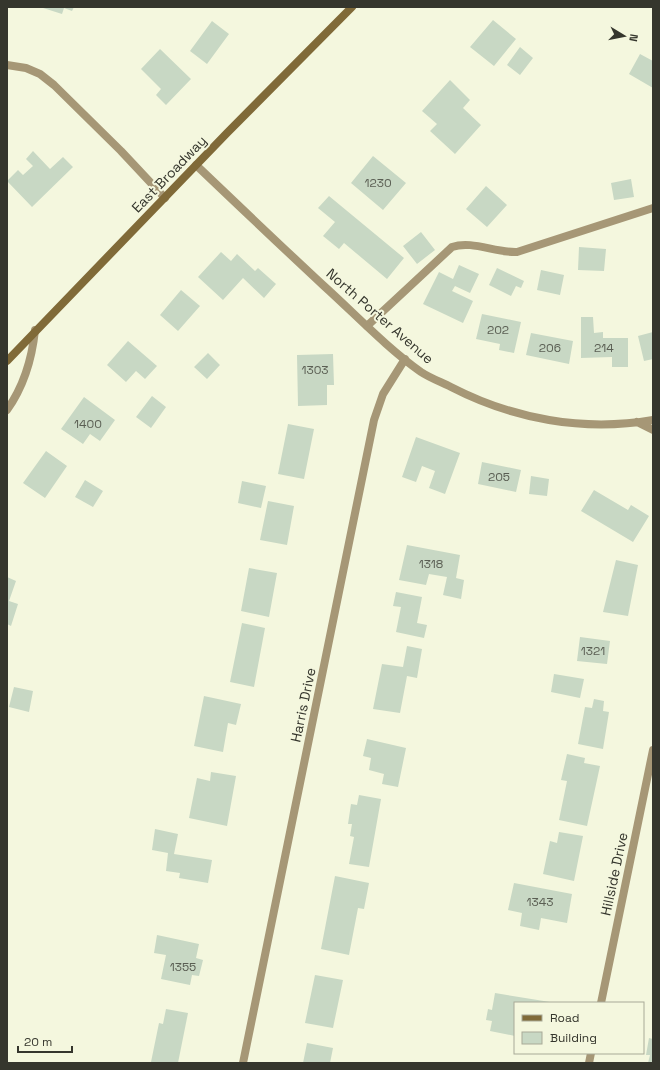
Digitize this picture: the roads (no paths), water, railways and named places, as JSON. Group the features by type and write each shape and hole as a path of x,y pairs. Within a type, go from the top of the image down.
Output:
{"main road":[{"name":"East Broadway","path":"7,361 35,330 352,7"}],"street":[{"path":"7,65 26,68 40,74 54,85 121,151 165,198"},
{"name":"North Porter Avenue","path":"196,165 367,326 422,372 470,397 508,411 534,418 565,423 637,422 653,420"},
{"path":"367,326 452,247 460,244 505,252 517,252 653,208"},
{"path":"7,410 20,390 29,364 35,330"},
{"name":"Harris Drive","path":"243,1063 374,420 383,394 405,359"},
{"path":"637,422 653,430"},
{"name":"Hillside Drive","path":"601,1002 653,750"}]}
